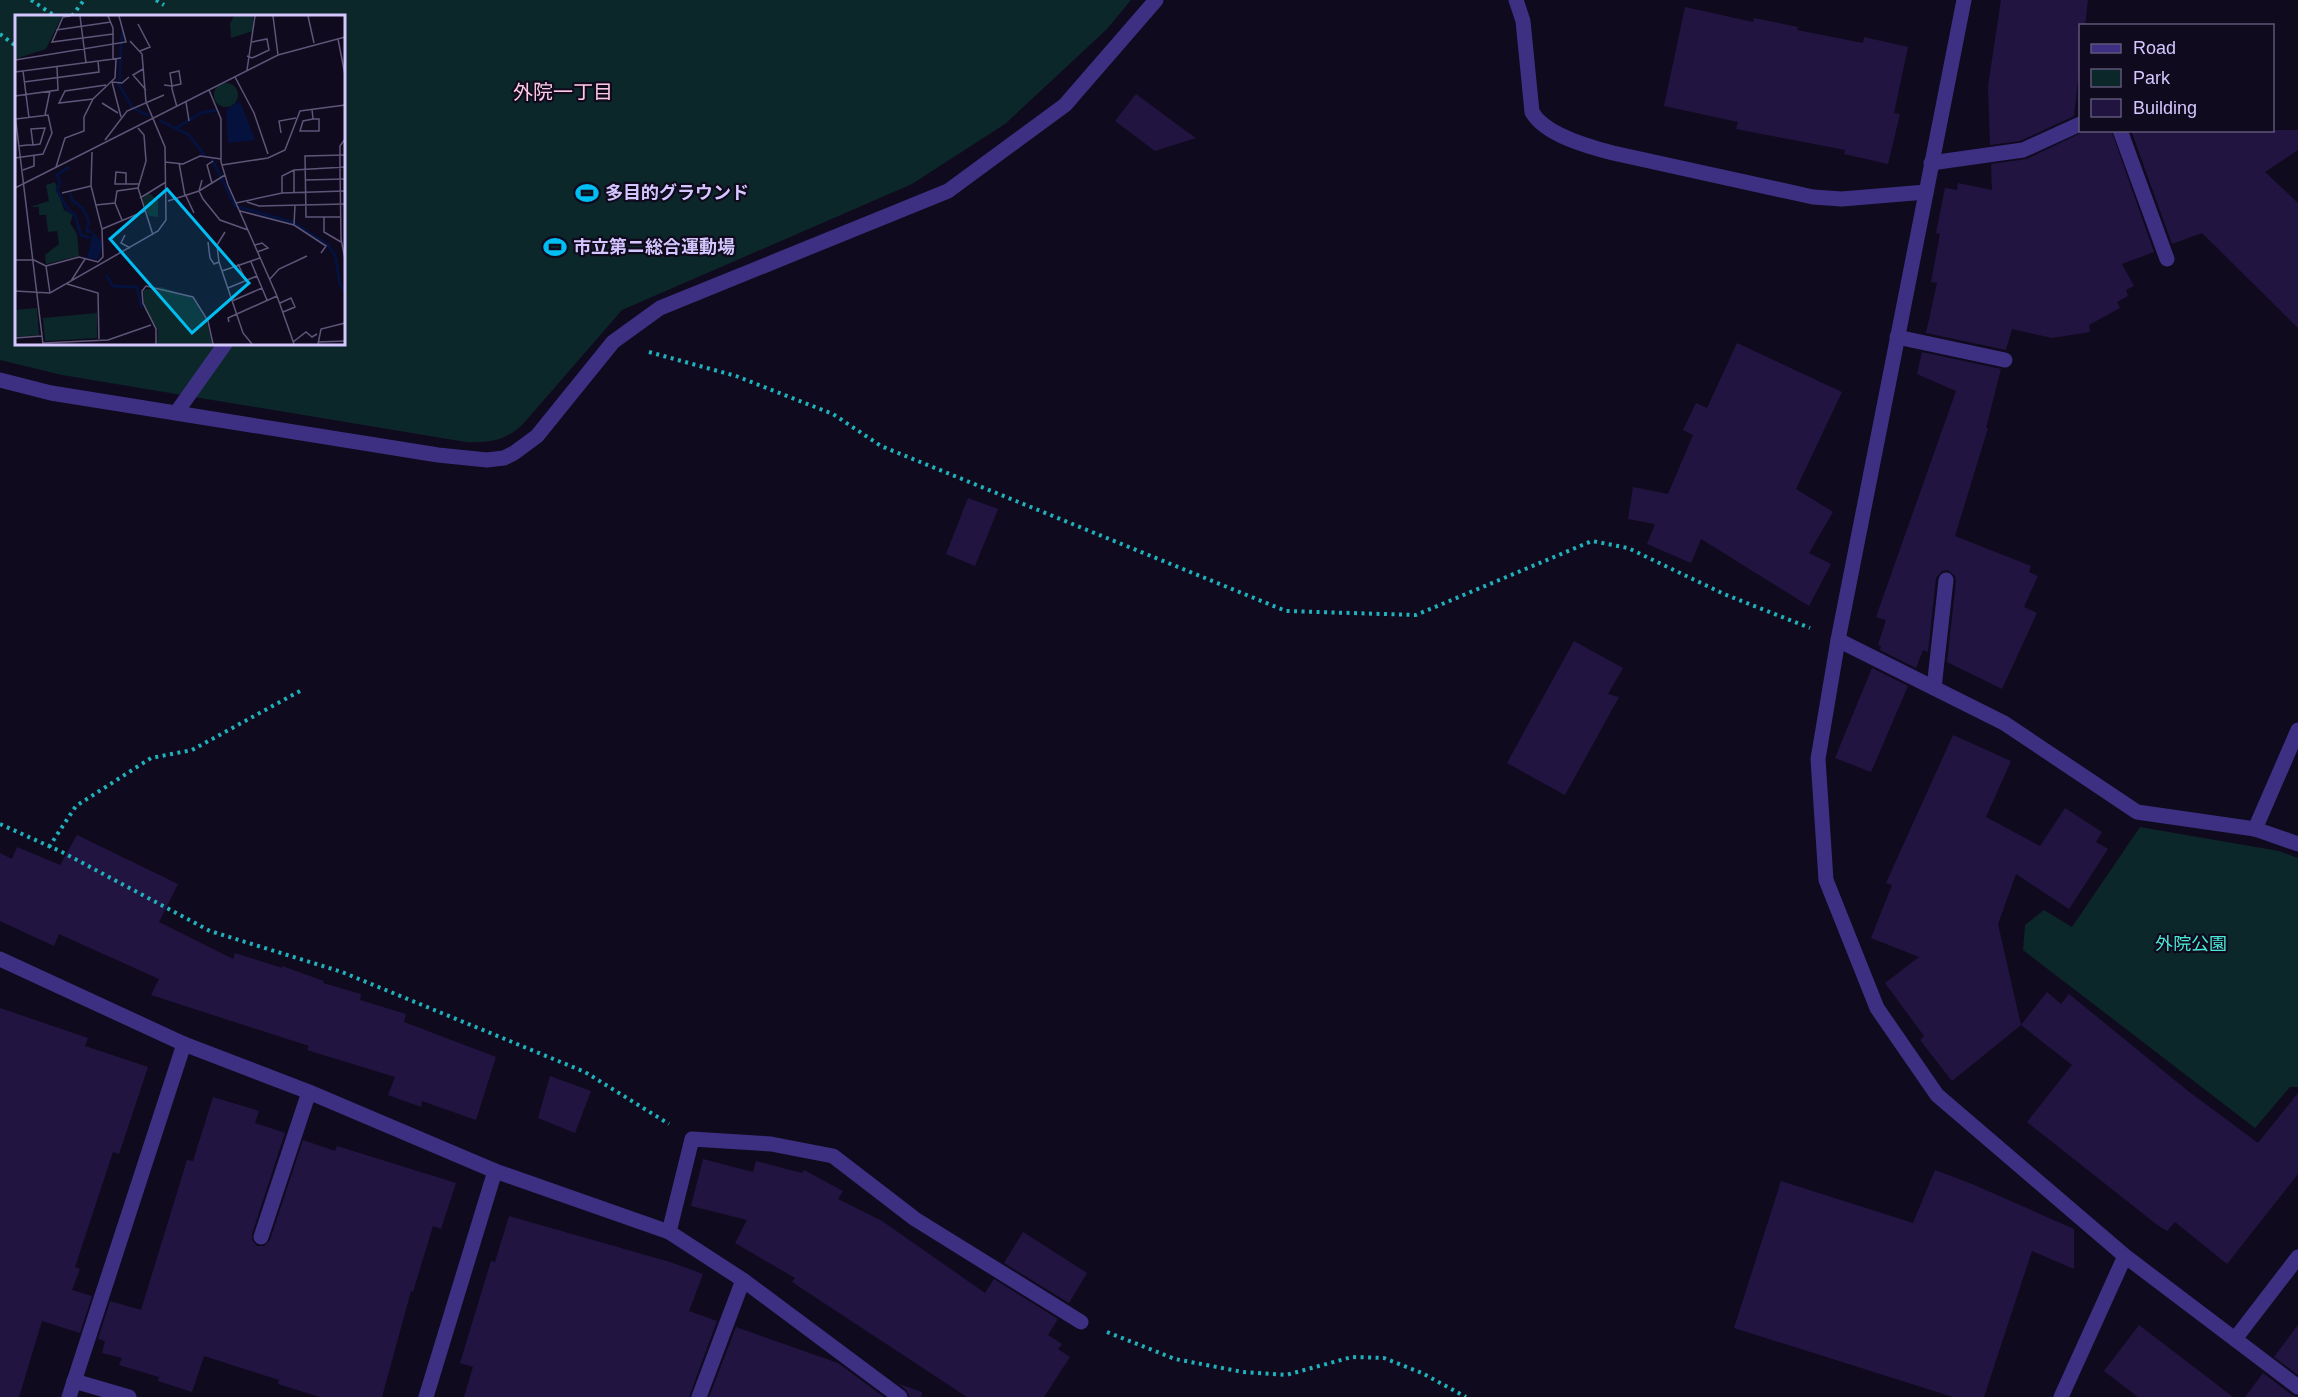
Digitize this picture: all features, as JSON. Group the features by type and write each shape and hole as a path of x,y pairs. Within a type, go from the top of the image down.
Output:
{"street":[{"path":"0,380 51,393 438,456 487,460 504,458 537,436 614,342 660,308 948,191 1065,105 1156,0"},
{"path":"1516,0 1523,21 1532,112 1541,123 1563,136 1625,156 1813,197 1842,199 1926,192"},
{"path":"1964,0 1838,640 1818,759 1826,880 1876,1008 1937,1095 2125,1256 2298,1388"},
{"path":"1931,163 2023,150 2079,124"},
{"path":"2121,132 2167,259"},
{"path":"1898,337 2005,360"},
{"path":"176,413 224,345"},
{"path":"1934,688 1946,580"},
{"path":"1838,640 2004,723 2138,812 2255,829 2298,844"},
{"path":"2255,829 2298,730"},
{"path":"0,959 184,1044 309,1092 495,1171 669,1232 743,1280 900,1397"},
{"path":"69,1397 184,1044"},
{"path":"261,1237 309,1092"},
{"path":"669,1232 692,1139 771,1144 833,1156 915,1219 1081,1322"},
{"path":"426,1397 495,1171"},
{"path":"2061,1397 2125,1256"},
{"path":"2235,1339 2298,1257"},
{"path":"699,1397 743,1280"},
{"path":"74,1381 129,1397"}],"path":[{"path":"31,0 54,15"},
{"path":"73,15 84,0"},
{"path":"156,0 164,5"},
{"path":"0,34 15,45"},
{"path":"614,342 716,370 770,388 833,414 881,446 1286,611 1416,615 1592,541 1628,548 1724,594 1838,640"},
{"path":"50,847 76,806 151,758 192,750 300,691"},
{"path":"0,824 50,847 210,931 342,972 585,1072 692,1139"},
{"path":"1081,1322 1174,1359 1243,1372 1286,1375 1352,1357 1384,1358 1422,1373 1466,1397"}],"green space":[{"name":"多目的グラウンド","path":"0,0 1131,0 1107,29 1005,124 912,184 622,310 523,424 497,440 466,442 62,375 0,360"},
{"name":"外院公園","path":"2140,827 2279,851 2298,858 2298,1087 2290,1087 2255,1128 2023,950 2025,925 2044,910 2072,927"}],"building":[{"path":"2001,0 2088,0 2085,24 2079,24 2079,72 2074,116 2020,141 1990,145 1988,86"},
{"path":"1685,7 1753,22 1754,18 1798,27 1797,30 1863,43 1864,37 1908,47 1894,113 1900,114 1888,164 1844,154 1845,150 1736,129 1738,122 1664,106"},
{"path":"1136,94 1196,138 1155,151 1115,121"},
{"path":"2298,130 2298,150 2265,172 2298,203 2298,328 2202,233 2172,244 2132,132"},
{"path":"2083,132 2112,132 2154,252 2122,264 2134,286 2126,290 2128,296 2117,302 2120,308 2089,325 2090,332 2052,338 2012,329 2006,350 1926,333 1937,283 1931,282 1940,234 1936,233 1945,188 1957,190 1958,183 1992,190 1991,164 2027,159"},
{"path":"1737,343 1842,392 1796,489 1833,512 1809,553 1831,564 1809,606 1701,539 1691,563 1647,544 1655,524 1628,519 1633,487 1668,494 1693,435 1683,430 1696,403 1707,408"},
{"path":"1922,352 2001,369 1986,428 1988,428 1955,536 2031,566 2029,572 2038,576 2024,607 2037,613 2002,689 1947,662 1956,581 1955,576 1948,570 1942,571 1936,578 1928,652 1923,650 1916,668 1880,650 1881,646 1878,645 1886,620 1876,617 1956,391 1917,374"},
{"path":"968,498 998,509 975,566 946,554"},
{"path":"1574,641 1623,668 1608,694 1619,697 1565,795 1507,763"},
{"path":"1872,668 1908,686 1871,772 1835,758"},
{"path":"1953,735 2011,761 1986,817 2040,846 2065,808 2102,832 2096,842 2108,849 2069,909 2016,874 1998,924 2021,1025 1952,1081 1920,1040 1924,1036 1885,983 1919,957 1871,938 1892,885 1886,883"},
{"path":"77,835 178,884 159,922 233,959 235,953 282,968 282,966 324,981 323,983 361,994 360,1000 406,1014 404,1022 496,1057 476,1120 422,1101 421,1107 388,1095 395,1077 307,1050 309,1046 151,995 159,979 59,934 54,946 0,921 0,853 12,859 17,847 60,865"},
{"path":"2047,992 2061,1004 2069,994 2188,1091 2258,1143 2298,1093 2298,1174 2227,1264 2175,1222 2167,1231 2156,1224 2027,1122 2072,1065 2021,1025"},
{"path":"0,1008 88,1038 85,1046 148,1067 119,1154 113,1152 75,1267 80,1269 72,1290 92,1296 80,1333 42,1321 19,1397 0,1397"},
{"path":"550,1076 591,1091 575,1133 538,1118"},
{"path":"213,1097 259,1111 255,1123 285,1133 252,1234 252,1240 257,1246 264,1246 270,1240 303,1140 335,1151 337,1146 456,1183 441,1229 433,1226 413,1292 411,1291 382,1397 320,1397 278,1384 279,1380 204,1356 192,1392 158,1381 159,1377 119,1365 122,1358 102,1353 105,1341 98,1339 110,1301 141,1310 187,1160 193,1161"},
{"path":"703,1159 753,1172 756,1161 802,1173 804,1170 843,1191 838,1199 882,1221 985,1293 994,1279 1058,1319 1048,1335 1062,1344 1058,1349 1070,1357 1044,1397 967,1397 792,1282 795,1278 735,1243 747,1220 691,1206"},
{"path":"1935,1170 2074,1229 2074,1269 2032,1251 1984,1397 1953,1397 1734,1328 1781,1181 1913,1223"},
{"path":"509,1216 670,1262 703,1274 689,1311 717,1321 689,1397 464,1397 473,1367 460,1363 491,1261 495,1262"},
{"path":"1023,1232 1087,1273 1069,1303 1004,1263"},
{"path":"2139,1325 2233,1397 2138,1397 2104,1371"},
{"path":"2298,1325 2298,1375 2274,1357"},
{"path":"736,1327 838,1363 884,1397 709,1397"},
{"path":"2263,1373 2292,1395 2298,1397 2245,1397"},
{"path":"899,1384 922,1392 921,1397 910,1397"}],"place":[{"name":"多目的グラウンド","path":"587,193"},
{"name":"市立第ニ総合運動場","path":"555,247"}],"district":[{"name":"外院一丁目","path":"563,92"}]}
